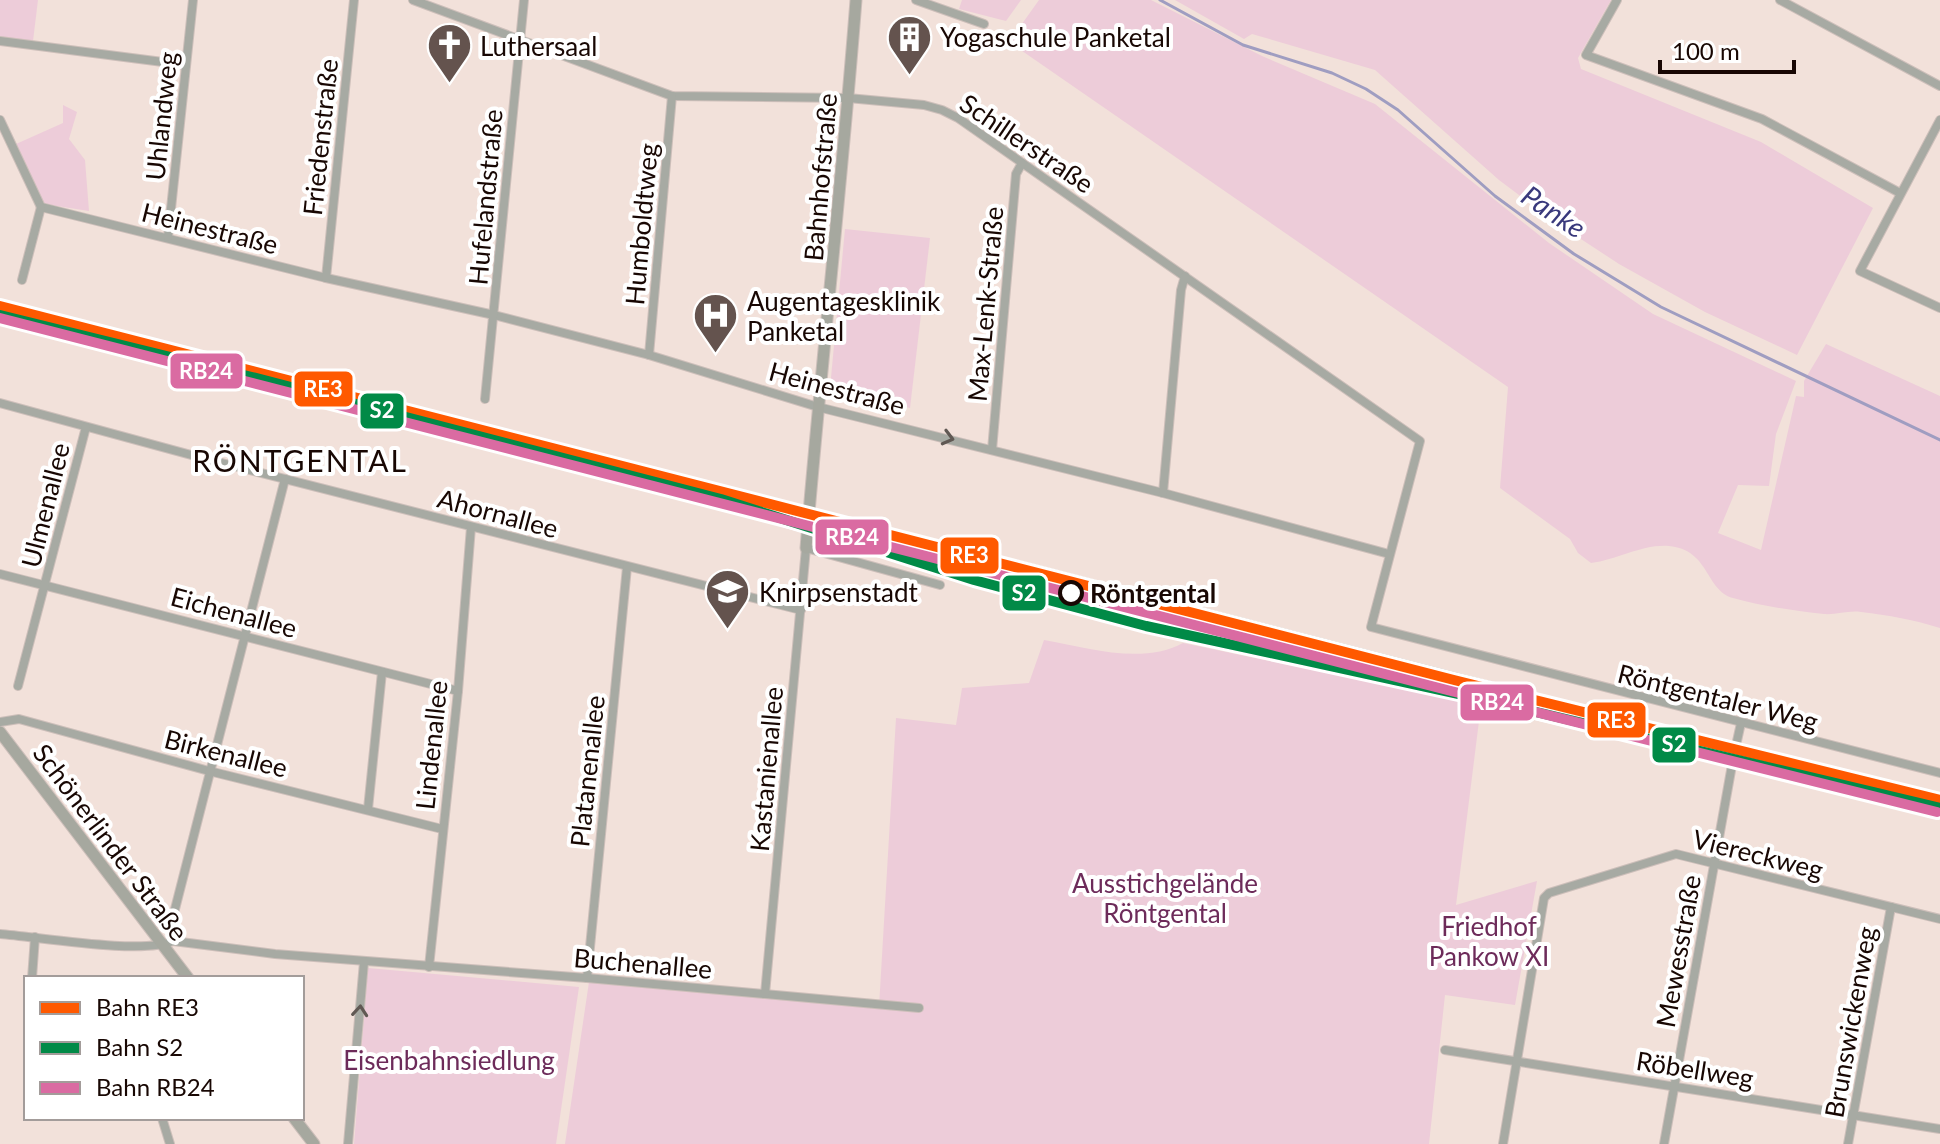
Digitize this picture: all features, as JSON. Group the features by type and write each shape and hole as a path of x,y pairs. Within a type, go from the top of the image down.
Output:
{"street":[{"name":"Uhlandweg","path":"168,237 193,0"},
{"name":"Friedenstraße","path":"326,278 354,0"},
{"name":"Schillerstraße","path":"413,0 672,96 848,98 924,105 958,118 1420,441 1389,554"},
{"name":"Hufelandstraße","path":"485,399 524,0"},
{"name":"Bahnhofstraße","path":"806,548 856,0"},
{"path":"916,0 984,24"},
{"path":"1617,0 1586,55 1762,119 1900,193"},
{"path":"1780,0 1940,86"},
{"path":"0,41 186,65"},
{"name":"Humboldtweg","path":"649,355 672,96"},
{"path":"0,120 41,207 22,280"},
{"path":"1940,120 1860,271 1940,308"},
{"name":"Max-Lenk-Straße","path":"992,450 1016,174 1022,163"},
{"name":"Heinestraße","path":"41,207 326,278 494,315 649,355 818,407 1163,493 1389,554"},
{"path":"1163,493 1181,290 1185,276"},
{"name":"Ahornallee","path":"0,403 801,610"},
{"name":"Ulmenallee","path":"18,686 86,427"},
{"path":"174,913 285,479"},
{"name":"Lindenallee","path":"429,967 458,691 471,527"},
{"path":"806,548 940,585"},
{"name":"Kastanienallee","path":"765,994 806,548"},
{"name":"Röntgentaler Weg","path":"1389,554 1371,627 1940,773"},
{"name":"Platanenallee","path":"587,978 627,567"},
{"name":"Eichenallee","path":"0,574 458,691"},
{"path":"368,809 382,672"},
{"name":"Birkenallee","path":"0,722 19,719 209,771 442,829"},
{"path":"1737,741 1741,723"},
{"name":"Schönerlinder Straße","path":"0,732 186,976"},
{"name":"Mewesstraße","path":"1664,1144 1732,765"},
{"name":"Viereckweg","path":"1515,1061 1546,895 1676,854 1940,919"},
{"name":"Brunswickenweg","path":"1848,1144 1891,907"},
{"name":"Buchenallee","path":"0,934 130,947 163,946 173,941 364,962 587,978 919,1008"},
{"path":"32,976 35,937"},
{"path":"348,1144 364,962"},
{"name":"Röbellweg","path":"1445,1050 1940,1129"},
{"path":"1503,1144 1515,1061"},
{"path":"163,1120 170,1144"},
{"path":"296,1120 314,1144"}],"green space":[{"path":"0,0 38,0 33,41 0,37"},
{"path":"962,0 1021,0 1006,21 959,9"},
{"path":"1039,0 1151,0 1262,56 1375,104 1549,243 1653,314 1796,381 1776,434 1769,486 1738,485 1718,533 1761,550 1796,396 1804,397 1804,381 1826,344 1940,396 1940,628 1881,615 1813,613 1733,598 1717,587 1692,555 1669,546 1649,547 1591,563 1578,553 1570,539 1500,488 1508,387 1009,42"},
{"path":"1175,0 1611,0 1578,58 1581,69 1761,142 1873,208 1797,355 1705,312 1619,264 1558,224 1499,180 1375,70 1252,34 1244,39"},
{"path":"63,105 77,112 69,139 85,160 89,211 44,204 16,144 63,123"},
{"path":"845,229 930,238 910,408 830,388"},
{"name":"Ausstichgelände Röntgental","path":"1044,640 1133,654 1167,650 1183,643 1481,705 1456,905 1537,881 1515,1005 1445,995 1429,1144 565,1144 589,982 879,1007 896,718 956,725 962,688 1029,683"},
{"name":"Eisenbahnsiedlung","path":"368,968 579,987 556,1144 354,1144"}],"waterway":[{"name":"Panke","path":"1160,0 1243,45 1332,73 1366,89 1398,110 1495,196 1574,254 1661,307 1940,440"}],"tunnel":[{"path":"1732,765 1737,741"}],"railway":[{"path":"0,301 1730,744"},
{"path":"1742,747 1940,794"}],"rail line":[{"name":"RE3","path":"0,306 1454,680 1940,800"},
{"name":"S2","path":"0,315 721,499 974,580 1146,626 1477,698 1940,808"},
{"name":"RB24","path":"0,318 1451,691 1937,812"}],"place":[{"name":"Yogaschule Panketal","path":"909,76"},
{"name":"Luthersaal","path":"449,85"},
{"name":"Augentagesklinik Panketal","path":"716,355"},
{"name":"Röntgental","path":"1071,593"},
{"name":"Knirpsenstadt","path":"728,631"}],"district":[{"name":"RÖNTGENTAL","path":"300,460"}],"park label":[{"name":"Friedhof Pankow XI","path":"1489,941"}]}
